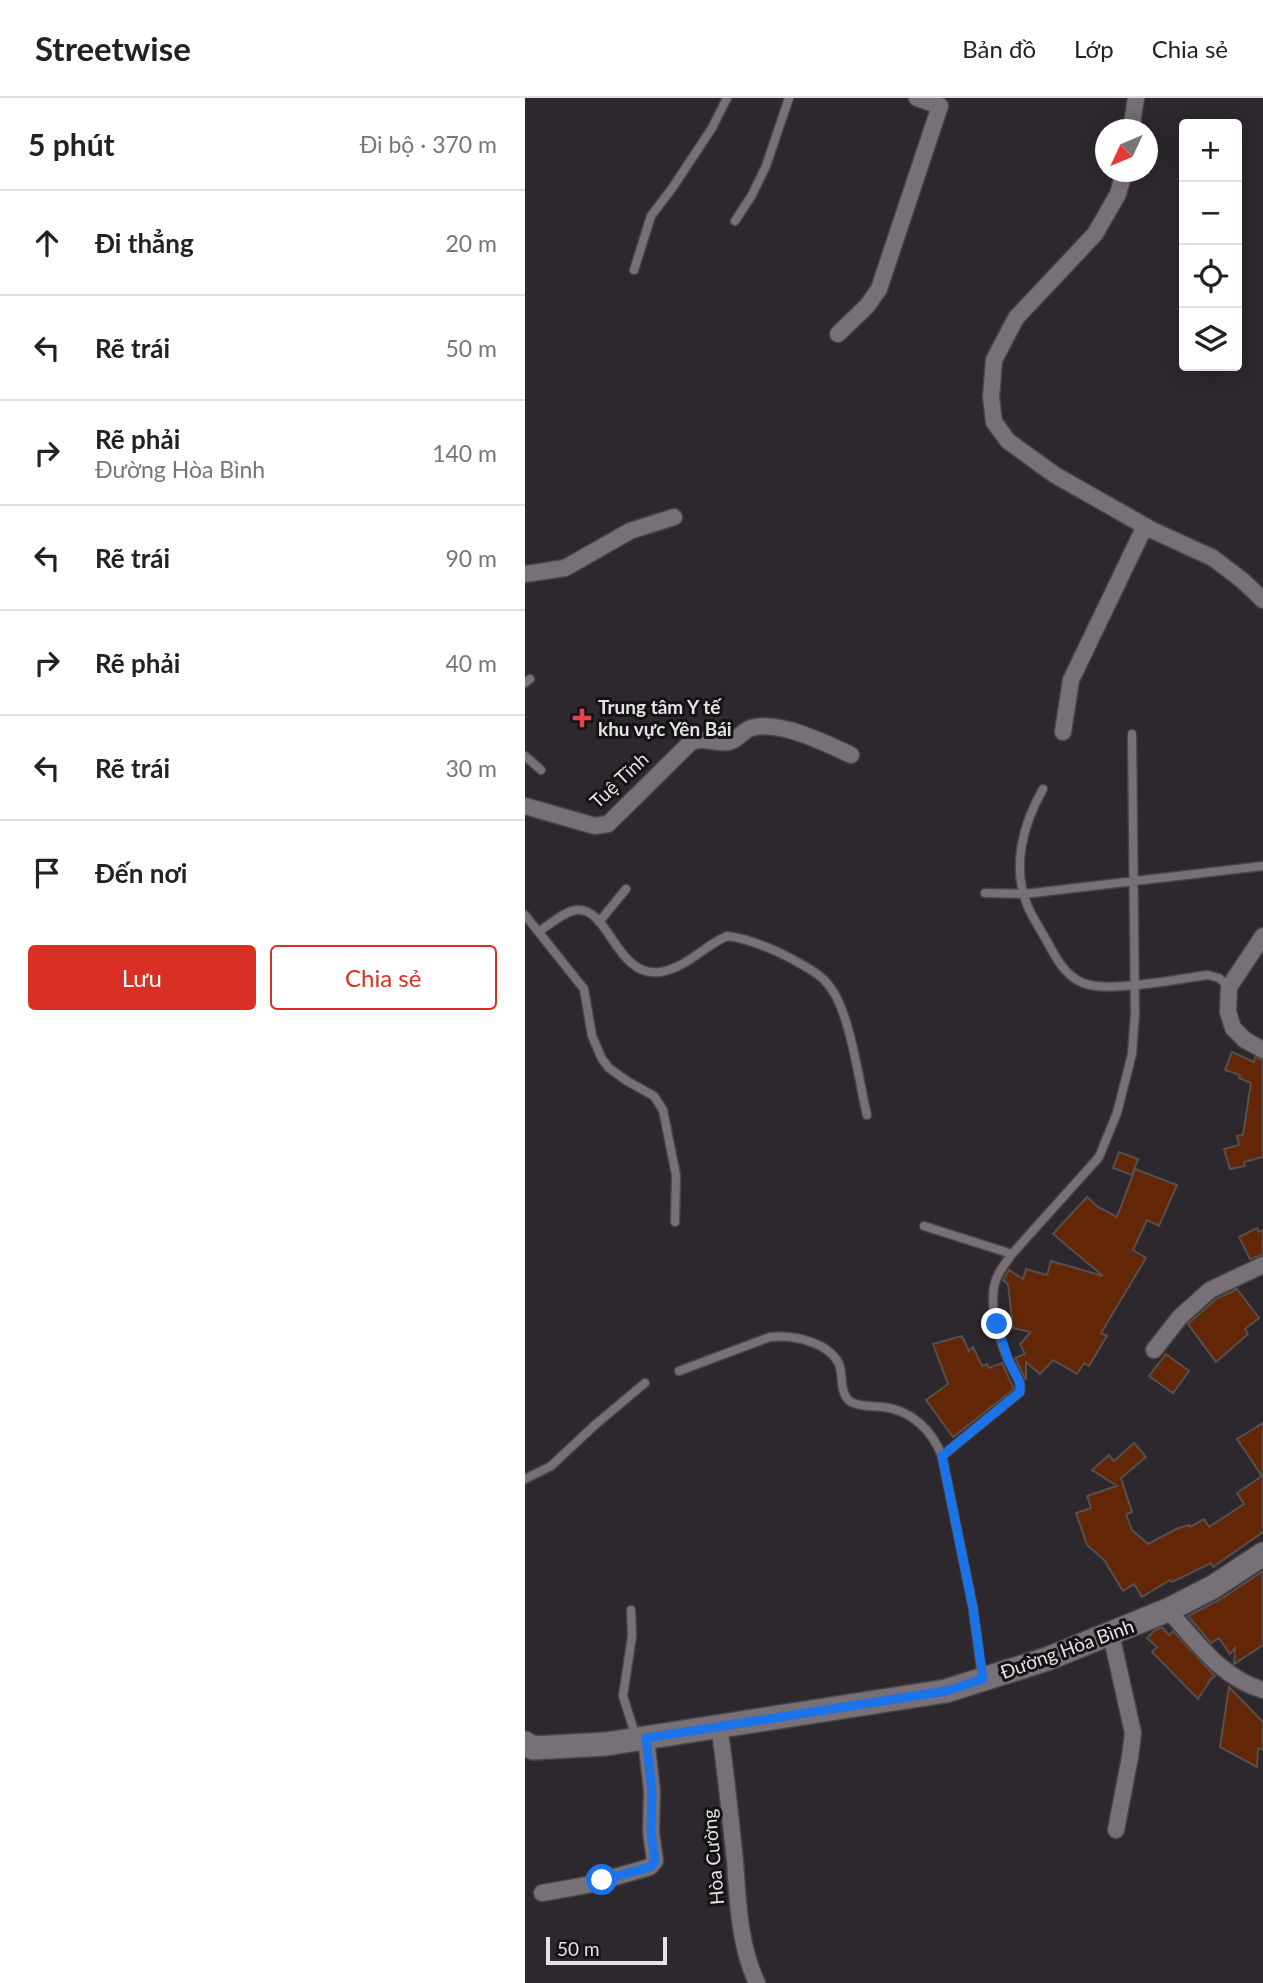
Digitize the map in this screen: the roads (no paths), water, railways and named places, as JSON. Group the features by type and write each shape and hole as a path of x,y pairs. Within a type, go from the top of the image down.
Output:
{"street":[{"path":"838,334 880,289 897,242 940,106 917,98"},
{"path":"1133,119 1136,98"},
{"path":"1121,182 1118,194 1095,234 1016,318 994,360 991,397 994,422 1008,442 1055,475 1145,526 1213,558 1263,600"},
{"path":"525,574 565,568 630,531 674,517"},
{"path":"1063,732 1071,680 1145,526"},
{"name":"Tuệ Tĩnh","path":"525,806 595,826 608,824 690,743 702,739 727,743 752,728 765,726 800,733 851,755"},
{"path":"1263,936 1229,987 1228,1012 1233,1028 1245,1040 1263,1050"},
{"path":"1154,1350 1180,1317 1210,1290 1263,1265"},
{"name":"Đường Hòa Bình","path":"525,1743 533,1748 606,1744 946,1691 1047,1659 1168,1610 1213,1587 1263,1554"},
{"path":"1168,1610 1226,1673 1248,1686 1263,1690"},
{"path":"1111,1634 1133,1733 1116,1830"},
{"name":"Hòa Cường","path":"719,1726 742,1937 757,1983"},
{"path":"543,1893 587,1885 650,1867 655,1861 651,1832 652,1791 641,1739"}],"lane":[{"path":"634,270 651,216 712,128 727,98"},
{"path":"735,221 766,166 789,98"},
{"path":"942,1456 1020,1392 1020,1383 1008,1359 997,1324 994,1287 1012,1254 1099,1157 1117,1113 1132,1054 1135,984 1132,734"},
{"path":"525,756 541,770"},
{"path":"1043,789 1031,811 1021,848 1020,869 1028,906 1063,968 1076,980 1089,985 1135,984 1208,975 1219,978 1229,987"},
{"path":"985,892 1024,894 1263,866"},
{"path":"599,922 626,889"},
{"path":"539,931 576,910 592,915 618,950 637,967 650,972 677,967 713,942 727,936 766,946 810,969 830,986 838,999 846,1020 867,1115"},
{"path":"525,915 584,989 592,1036 602,1059 609,1068 627,1081 654,1096 663,1110 676,1175 675,1222"},
{"path":"924,1226 1012,1254"},
{"path":"679,1371 770,1337 781,1336 819,1345 835,1358 845,1396 852,1402 894,1408 928,1430 942,1456 973,1608 983,1679"},
{"path":"525,1479 551,1466 645,1383"},
{"path":"631,1611 632,1636 623,1696 641,1739"}],"place":[{"name":"Trung tâm Y tế khu vực Yên Bái","path":"582,718"}]}
